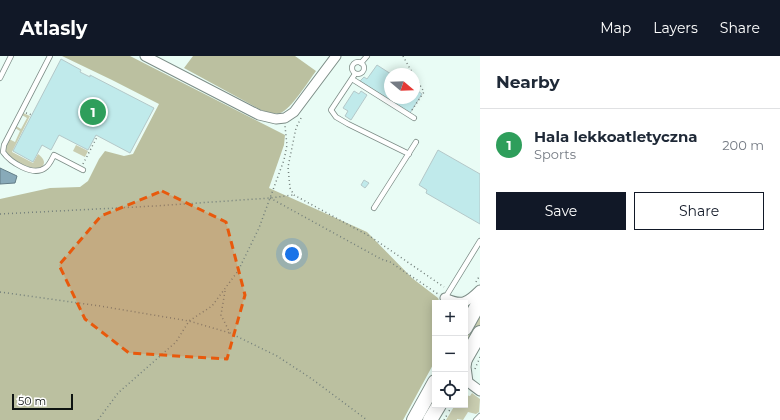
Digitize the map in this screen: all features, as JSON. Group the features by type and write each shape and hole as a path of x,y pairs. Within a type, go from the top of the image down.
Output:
{"main road":[{"path":"468,323 480,301"},
{"path":"468,354 480,333"},
{"path":"414,420 432,387"},
{"path":"430,420 437,408"}],"street":[{"path":"146,56 260,115 276,119 285,118 294,112 336,56"},
{"path":"448,298 460,303 472,298 480,290"},
{"path":"468,384 480,390"}],"lane":[{"path":"0,78 12,56"},
{"path":"50,56 4,145 3,152 7,157 29,170 38,171 46,168 54,155 82,169"},
{"path":"361,63 366,56"},
{"path":"355,74 352,69 352,65 358,62 361,63"},
{"path":"361,63 363,70 361,73 355,74 331,110 336,117 348,124 409,154"},
{"path":"352,79 414,118"},
{"path":"374,208 416,142"},
{"path":"448,298 480,241"},
{"path":"476,420 480,416"}],"path":[{"path":"403,56 410,68"},
{"path":"420,85 424,92 420,98"},
{"path":"409,115 416,104"},
{"path":"302,116 296,128 288,167 290,188 294,195 370,237 438,283 448,298"},
{"path":"98,420 118,393 176,342 189,320 212,306 238,271 256,236 284,160 286,145 285,118"},
{"path":"82,169 97,137"},
{"path":"0,214 155,206 294,195"},
{"path":"270,198 390,262 448,298"},
{"path":"225,289 221,315 230,333"},
{"path":"0,292 189,320 216,330 230,333 277,356 312,379 367,420"}],"highlighted area":[{"path":"162,191 226,222 245,295 227,359 129,353 85,319 59,265 101,216"}],"green space":[{"path":"62,56 130,56 285,135 284,145 269,188 367,232 412,278 438,298 439,300 432,300 432,367 403,420 0,420 0,199 50,188 80,187 88,181 99,159 105,151 124,156 133,154 159,104"},
{"path":"193,56 295,56 316,71 300,94 289,106 284,111 275,114 259,109 184,68"},
{"path":"23,113 30,116 12,152 33,163 38,154 44,161 40,169 20,164 5,151 9,139 15,142 20,131 15,128 16,126 21,129 27,118 22,115"},
{"path":"76,145 88,151 85,157 73,151"},
{"path":"480,314 480,325 468,347 468,336"},
{"path":"472,393 480,399 479,412 476,414 468,412 463,420 446,420 453,408 468,408 468,396 470,396"}],"water":[{"path":"0,168 17,176 15,183 0,184"}],"building":[{"path":"61,59 81,70 80,72 90,77 90,75 154,108 130,153 96,135 88,150 59,135 51,150 42,145 33,162 13,151"},
{"path":"377,65 384,70 384,96 360,81 364,77 367,79"},
{"path":"354,91 359,94 361,91 367,95 351,120 345,116 348,111 343,108"},
{"path":"396,104 416,104 410,113"},
{"path":"438,150 480,174 480,224 426,193 427,190 419,185"},
{"path":"364,180 369,183 365,188 361,185"}],"place":[{"name":"Hala lekkoatletyczna","path":"93,112"}]}
